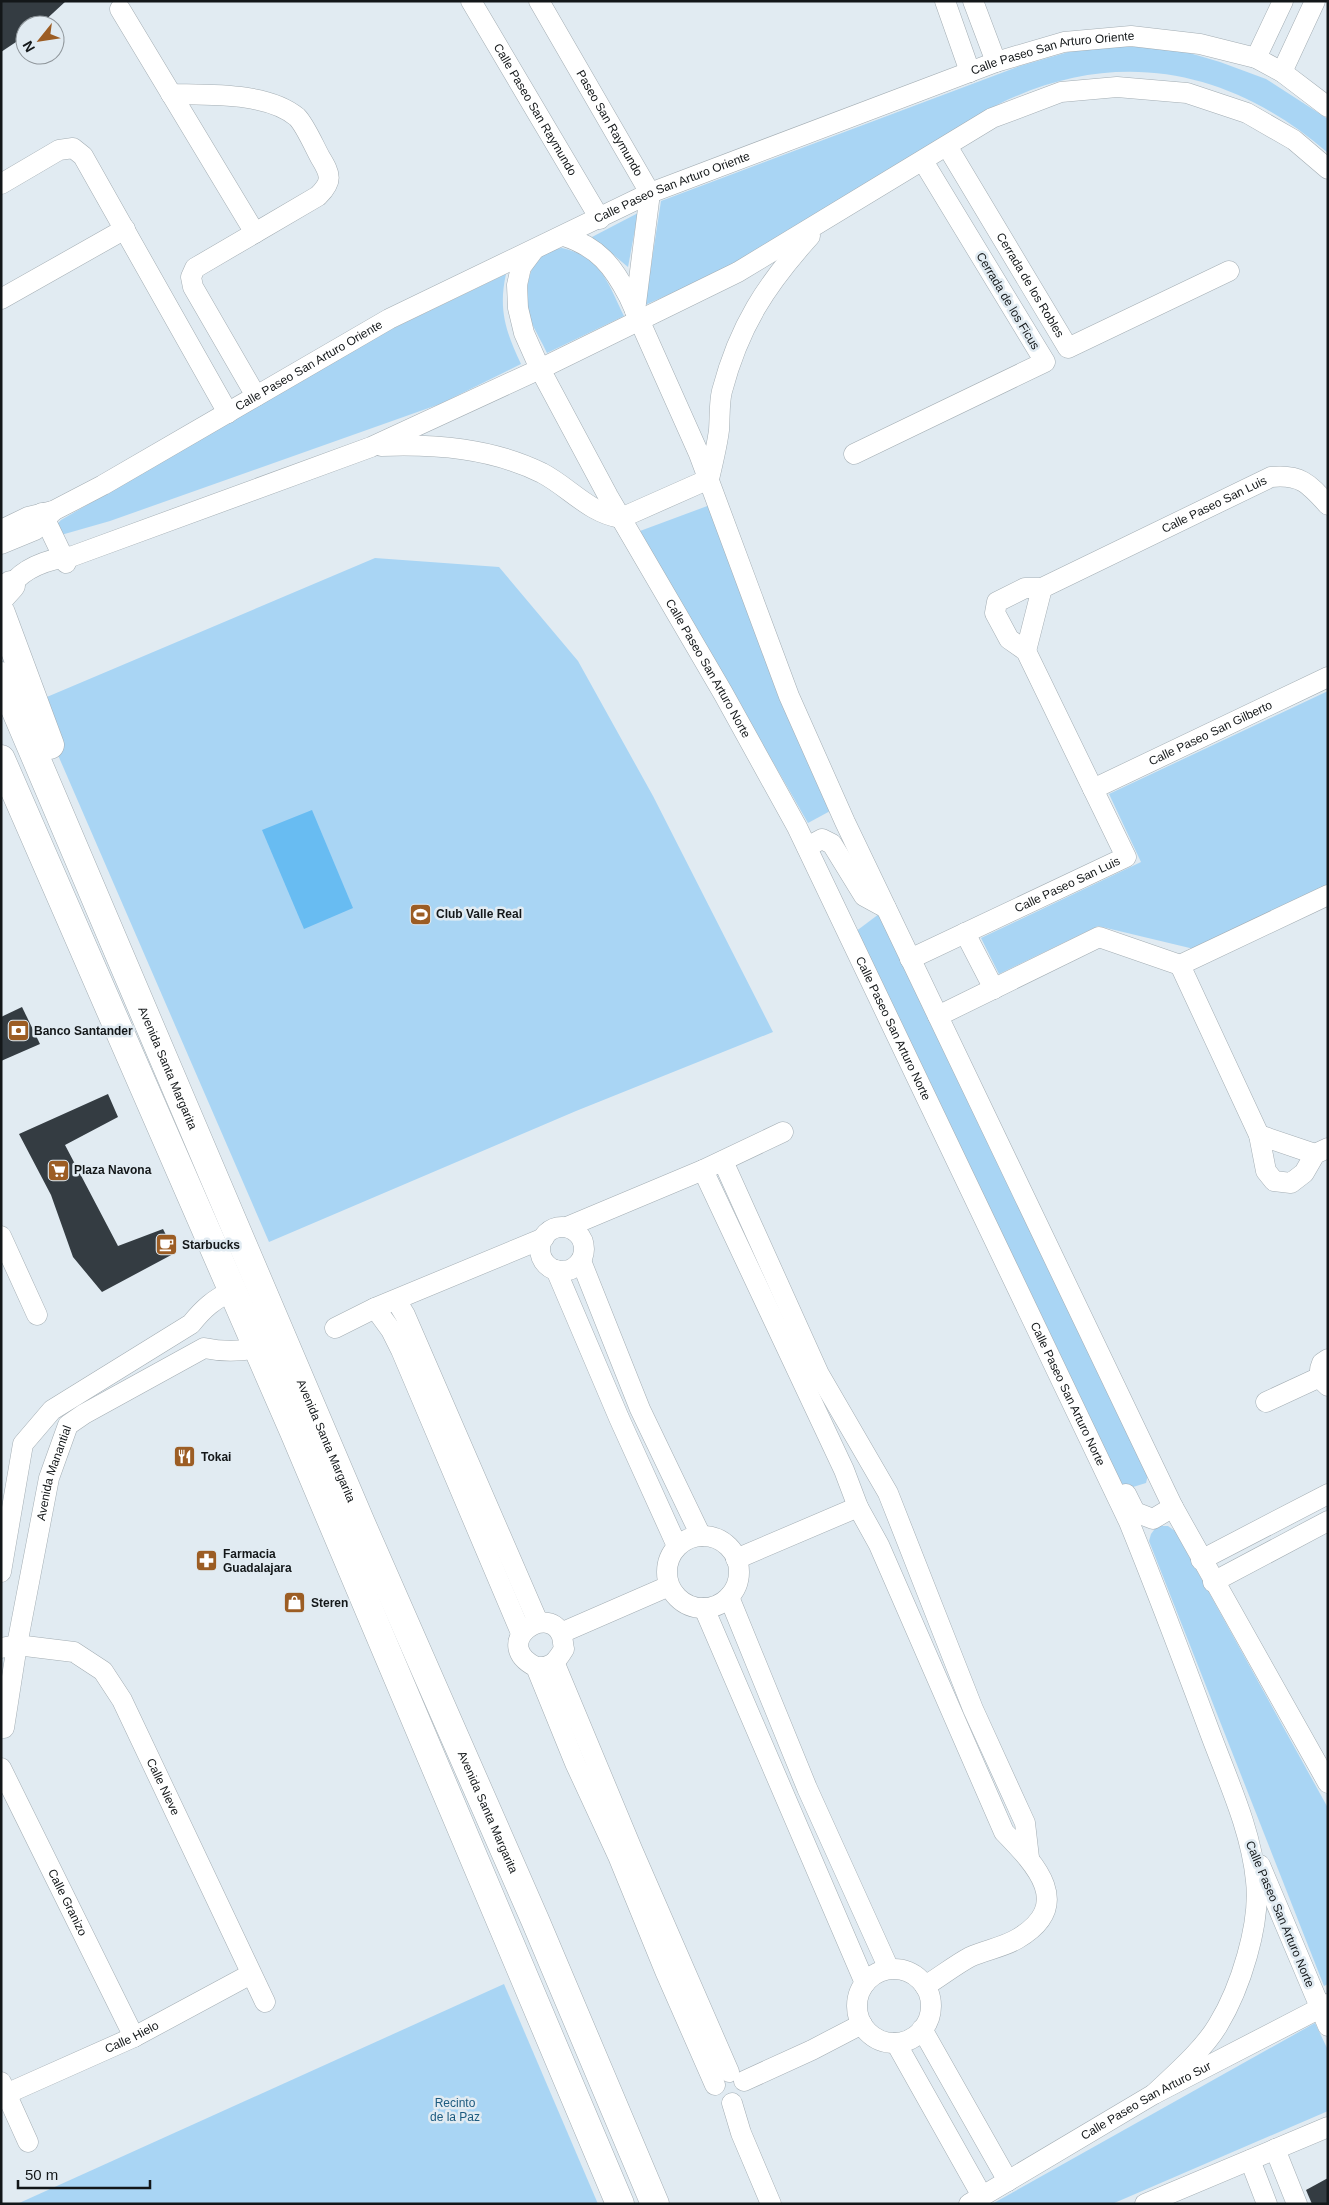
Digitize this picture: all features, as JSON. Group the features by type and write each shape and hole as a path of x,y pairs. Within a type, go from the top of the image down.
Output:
{"main road":[{"path":"1,613 76,815 76,852"},
{"name":"Avenida Santa Margarita","path":"1,676 360,1522 535,1920 655,2204"},
{"path":"1,759 294,1432 620,2204"},
{"path":"27,819 34,823 39,830 66,880 72,884 88,879"},
{"path":"232,1291 241,1290 257,1298 300,1378"},
{"path":"294,1432 309,1451 340,1521 345,1526 350,1527 360,1522"}],"street":[{"name":"Calle Paseo San Raymundo","path":"471,1 600,219"},
{"name":"Paseo San Raymundo","path":"539,1 650,193"},
{"path":"945,1 970,72"},
{"path":"974,1 996,62"},
{"path":"1256,58 1283,1"},
{"path":"1282,72 1315,1"},
{"path":"120,9 255,233"},
{"name":"Calle Paseo San Arturo Oriente","path":"1,544 35,530 47,515 389,319 600,219 650,193 996,62 1064,42 1131,36 1200,44 1256,58 1282,72 1328,107"},
{"path":"6,591 21,573 54,558 68,559 371,446 540,369 638,316 738,272 992,118 1061,92 1117,88 1187,94 1247,112 1294,140 1328,169"},
{"path":"171,94 225,96 277,104 298,118 329,172 328,186 318,196 195,268 191,277 193,287 256,396"},
{"name":"Cerrada de los Robles","path":"947,146 1068,348 1229,271"},
{"path":"1,184 59,150 73,148 84,156 228,412"},
{"name":"Cerrada de los Ficus","path":"854,454 1045,362 923,160"},
{"path":"638,316 650,193"},
{"path":"709,479 719,430 722,393 744,326 778,273 823,222"},
{"path":"1,299 125,229"},
{"path":"564,236 582,242 600,255 619,278 638,316 709,479 789,696 845,822 1173,1506 1213,1582 1328,1783"},
{"name":"Calle Paseo San Arturo Norte","path":"533,251 521,267 517,285 518,308 524,333 540,369 621,518 723,693 807,847 1130,1522 1158,1592 1245,1829 1324,2006 1328,2026"},
{"path":"371,446 447,446 493,456 541,473 565,487 592,509 609,516 621,518 709,479"},
{"name":"Calle Paseo San Luis","path":"910,959 1126,857 1026,651 1009,639 995,613 997,602 1025,588 1042,588 1271,477 1291,476 1300,479 1313,488 1328,505"},
{"name":"Calle Paseo San Arturo Oriente","path":"1,530 28,517 47,515"},
{"path":"47,515 68,559"},
{"path":"1026,651 1042,588"},
{"name":"Calle Paseo San Gilberto","path":"1094,789 1328,677"},
{"path":"807,847 822,839 832,844 864,896 886,908"},
{"path":"938,1016 1099,936 1180,965 1328,895"},
{"path":"965,933 994,989"},
{"path":"1180,965 1258,1135 1266,1171 1274,1181 1292,1183 1304,1173 1321,1151 1258,1135"},
{"path":"567,1227 576,1232 583,1241 584,1251 581,1261 570,1270 556,1270 548,1265 542,1257 541,1248 544,1238 550,1231 558,1227 567,1227 704,1170 783,1132"},
{"path":"723,1161 858,1507 880,1545 964,1713"},
{"path":"704,1170 797,1349 819,1374 888,1493 1004,1832 1029,1858 1043,1879 1048,1900 1041,1916 1032,1928 1015,1940 968,1958 925,1986"},
{"path":"1,1236 7,1264 37,1315"},
{"path":"335,1328 376,1308 544,1238"},
{"path":"581,1261 640,1409 701,1536"},
{"path":"556,1270 619,1418 677,1546"},
{"name":"Avenida Manantial","path":"1,1572 23,1444 52,1410 191,1324 203,1309 232,1291"},
{"path":"396,1300 405,1315 467,1483"},
{"path":"376,1308 391,1330 467,1483 530,1627"},
{"name":"Avenida Manantial","path":"2,1731 9,1646 49,1478 68,1425 204,1348 238,1352 257,1348"},
{"path":"1266,1402 1325,1374"},
{"path":"83,1390 95,1408"},
{"path":"619,1418 640,1409"},
{"path":"1095,1451 1105,1457 1135,1512 1152,1519 1173,1506"},
{"path":"848,1482 859,1473 874,1470"},
{"path":"1201,1560 1328,1494"},
{"path":"736,1559 858,1507"},
{"path":"870,1528 885,1528 896,1517"},
{"path":"1213,1582 1328,1522"},
{"path":"701,1536 712,1537 731,1549 736,1559 738,1572 736,1585 729,1596 718,1605 704,1608 690,1606 678,1598 669,1586 666,1572 669,1558 677,1546 688,1539 701,1536"},
{"path":"561,1633 669,1586"},
{"path":"729,1596 807,1788 888,1969"},
{"path":"704,1608 865,1983"},
{"path":"551,1624 561,1633 564,1649 546,1666 526,1662 520,1654 518,1643 530,1627 551,1624"},
{"name":"Calle Nieve","path":"9,1646 74,1652 103,1671 122,1700 266,2002"},
{"path":"546,1666 575,1763 625,1853 729,2079"},
{"name":"Calle Granizo","path":"1,1768 134,2037"},
{"path":"785,1797 807,1788"},
{"name":"Calle Paseo San Arturo Norte","path":"1154,2094 1185,2064 1217,2027 1236,1988 1254,1928 1256,1882 1245,1829"},
{"path":"888,1969 903,1970 916,1976 925,1986 930,2000 930,2016 922,2029 911,2039 896,2043 883,2041 870,2034 862,2024 857,2010 858,1995 865,1983 875,1974 888,1969"},
{"name":"Calle Hielo","path":"4,2088 134,2037 251,1974"},
{"name":"Calle Paseo San Arturo Sur","path":"976,2200 1154,2094 1324,2006"},
{"path":"771,2204 741,2133 732,2103 719,2098 715,2092 729,2079 812,2050 862,2024"},
{"path":"922,2029 1008,2181"},
{"path":"896,2043 976,2200"},
{"path":"4,2088 28,2142"},
{"path":"1145,2204 1328,2127"},
{"path":"1275,2149 1297,2204"},
{"path":"1250,2160 1267,2204"}],"green space":[{"path":"1118,46 1176,49 1220,62 1266,79 1328,119 1328,153 1290,124 1252,101 1211,85 1170,75 1128,72 1085,76 1041,87 997,105 750,254 704,279 645,305 661,201 1020,66 1072,51"},
{"path":"638,213 628,267 592,237"},
{"path":"562,248 575,252 595,265 608,282 624,316 547,353 531,321 527,303 528,283 534,264 540,257 549,250"},
{"path":"506,274 503,310 511,342 521,364 440,404 110,521 61,535 56,525 61,520 388,331"},
{"path":"710,505 832,810 808,823 640,531"},
{"name":"Club Valle Real","path":"375,558 499,567 578,661 653,796 773,1032 576,1111 269,1242 35,702"},
{"path":"1328,691 1328,885 1194,949 1098,926 999,974 981,938 1141,862 1109,794"},
{"path":"879,914 1148,1475 1146,1483 1120,1491 851,935"},
{"path":"1157,1526 1168,1526 1175,1531 1328,1808 1328,1984 1324,1986 1149,1541 1151,1534"},
{"name":"Recinto de la Paz","path":"504,1984 598,2204 17,2204"},
{"path":"1315,2023 1328,2050 1328,2111 1112,2204 992,2204"}],"water":[{"path":"312,810 353,908 304,929 262,830"}],"building":[{"path":"1,1 66,1 51,15 15,15 15,43 1,52"},
{"name":"Banco Santander","path":"22,1007 40,1044 1,1061 1,1017"},
{"name":"Plaza Navona","path":"108,1094 118,1117 65,1145 118,1246 163,1229 175,1253 102,1292 73,1257 51,1195 19,1134"},
{"path":"1328,2178 1328,2204 1312,2204 1306,2190"}],"place":[{"name":"Club Valle Real","path":"420,914"},
{"name":"Banco Santander","path":"18,1031"},
{"name":"Plaza Navona","path":"58,1170"},
{"name":"Starbucks","path":"166,1245"},
{"name":"Tokai","path":"185,1457"},
{"name":"Farmacia Guadalajara","path":"207,1561"},
{"name":"Steren","path":"295,1603"}]}
